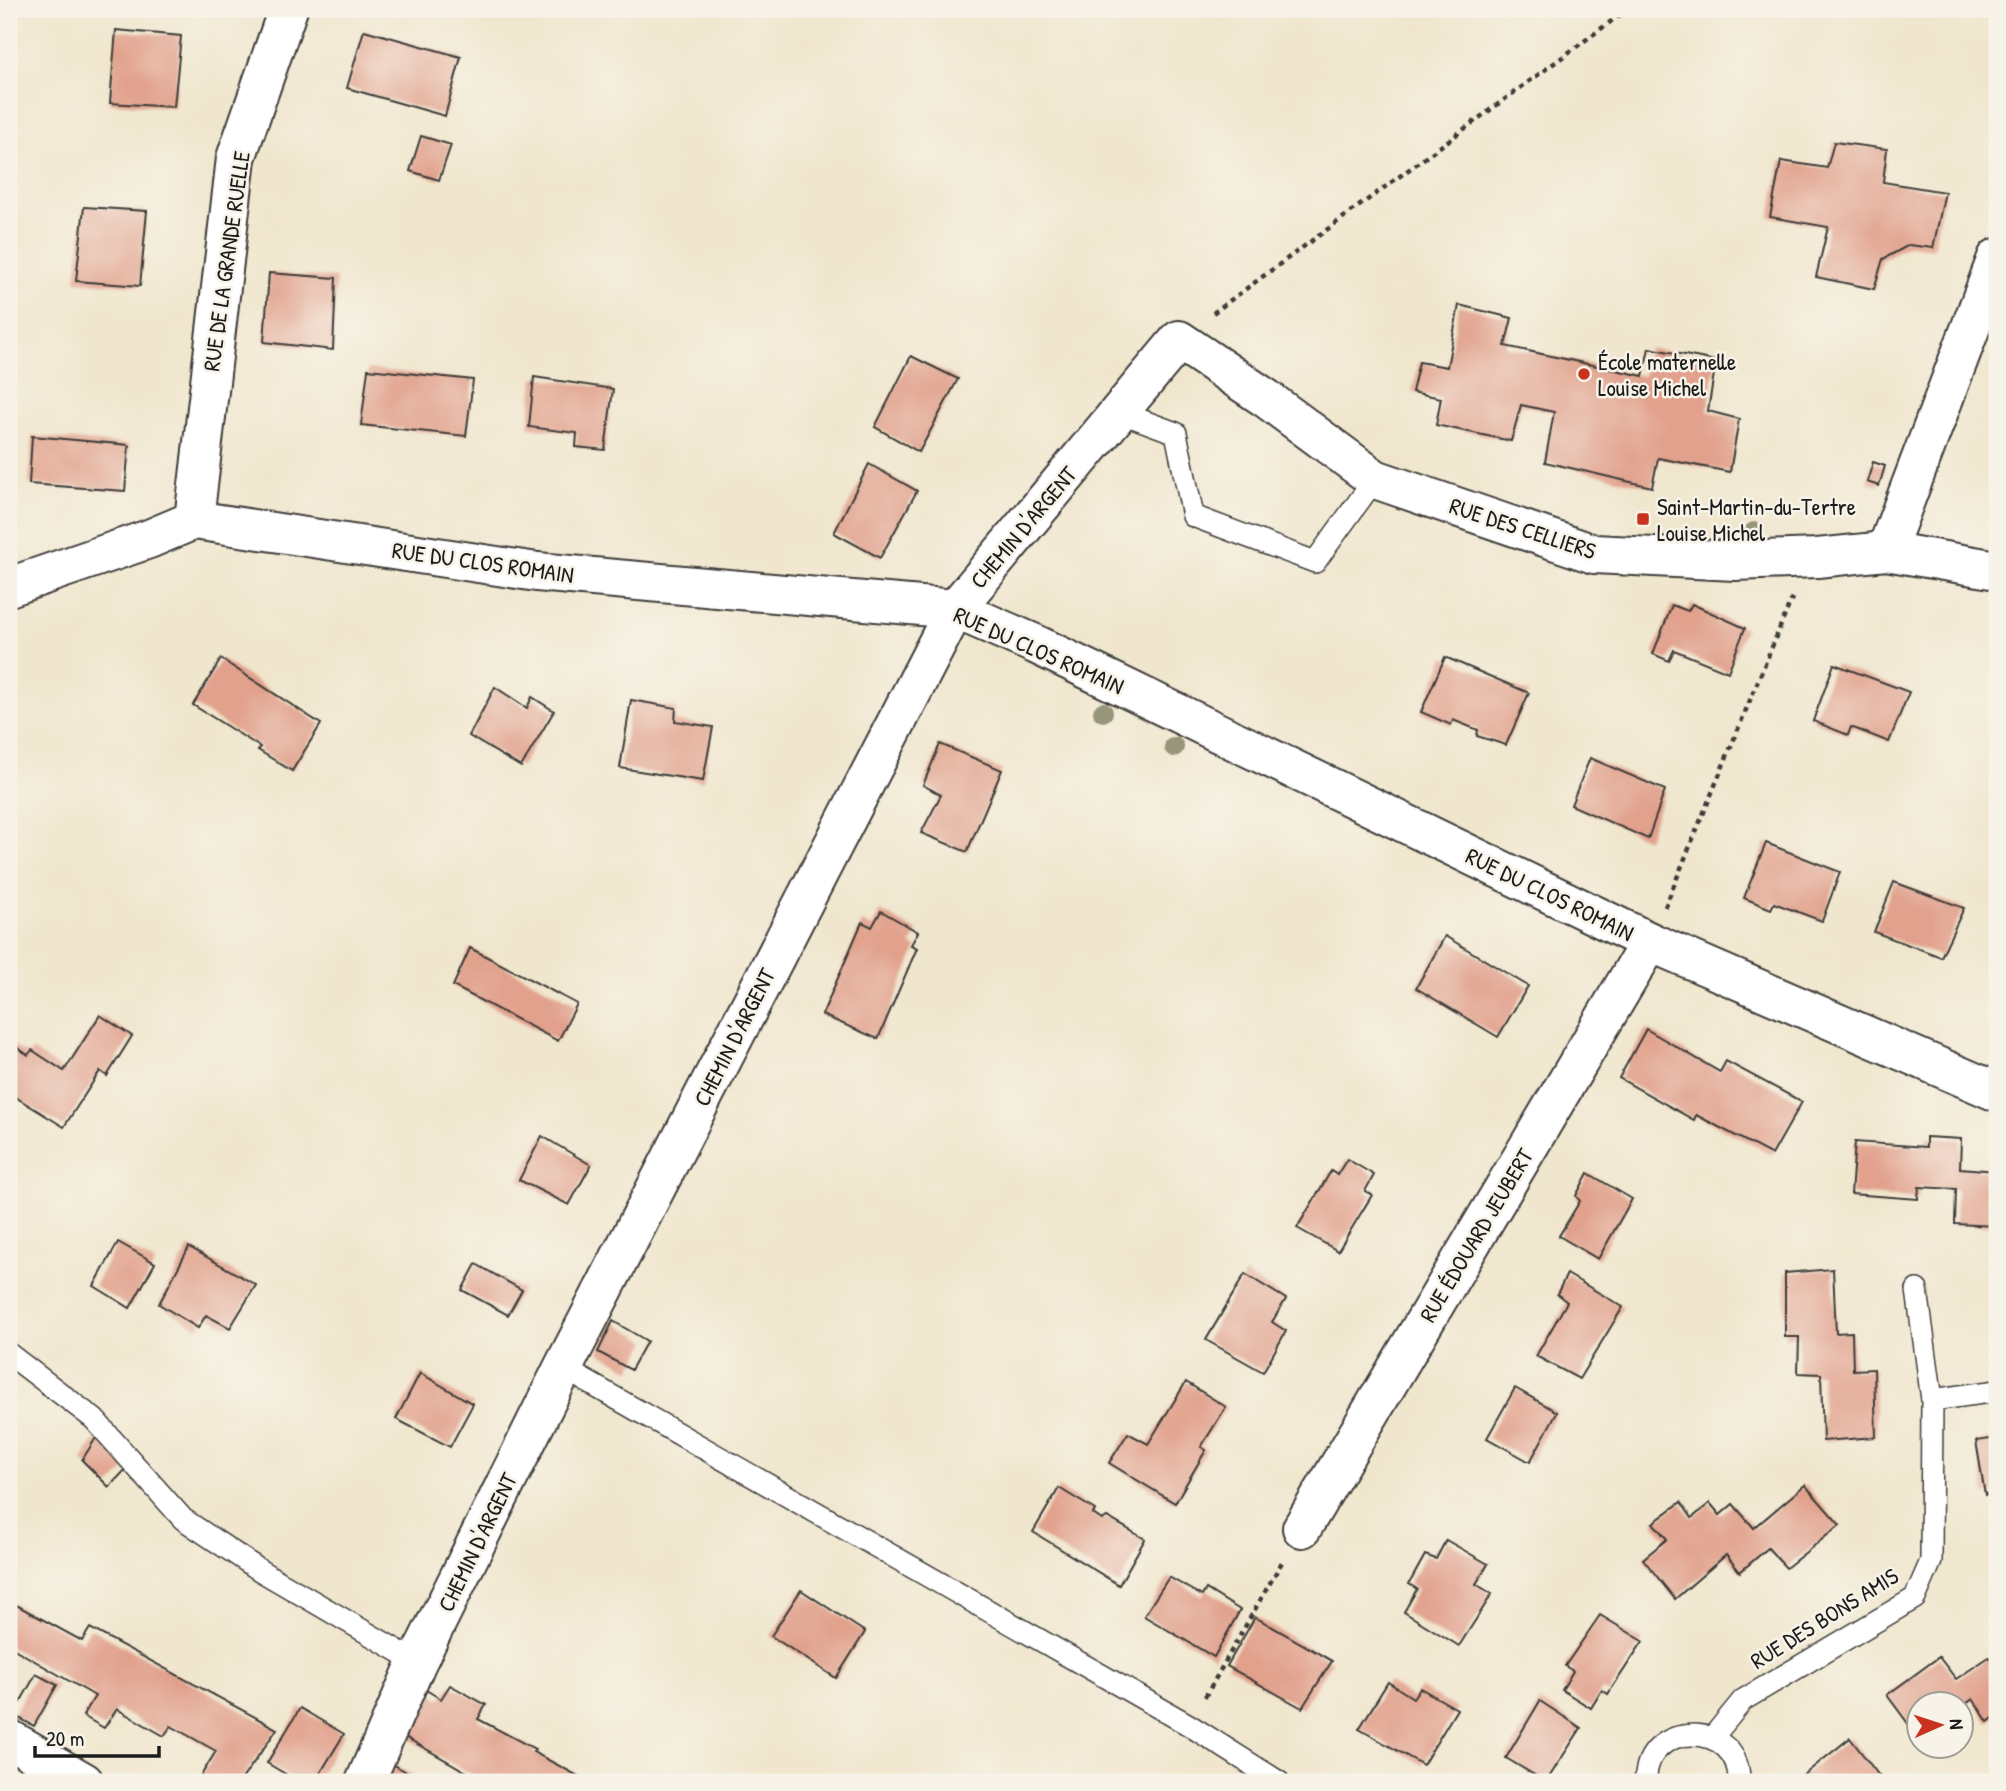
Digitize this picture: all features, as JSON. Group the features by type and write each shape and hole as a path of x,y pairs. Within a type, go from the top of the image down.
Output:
{"street":[{"name":"RUE DE LA GRANDE RUELLE","path":"194,520 236,158 288,9"},
{"path":"1886,551 1997,258"},
{"name":"CHEMIN D'ARGENT","path":"365,1782 417,1662 563,1368 955,609 1179,340"},
{"name":"RUE DES CELLIERS","path":"1179,340 1267,399 1375,479 1594,554 1735,561 1886,551 1997,569"},
{"path":"9,587 149,539 194,520"},
{"name":"RUE DU CLOS ROMAIN","path":"194,520 537,572 955,609 1035,644 1650,942 1997,1092"},
{"name":"RUE ÉDOUARD JEUBERT","path":"1302,1528 1650,942"},
{"path":"9,1739 84,1782"}],"lane":[{"path":"1119,412 1176,433 1194,516 1315,562 1375,479"},
{"name":"RUE DES BONS AMIS","path":"1712,1738 1744,1700 1915,1598 1931,1561 1932,1400 1917,1290"},
{"path":"9,1354 94,1419 183,1519 261,1572 417,1662"},
{"path":"563,1368 1189,1724 1279,1782"},
{"path":"1932,1400 1997,1391"},
{"path":"1646,1782 1650,1761 1657,1749 1670,1740 1698,1734 1712,1738 1726,1747 1735,1760 1739,1782"}],"path":[{"path":"1179,340 1628,9"},
{"path":"1650,942 1808,558"},
{"path":"1189,1724 1302,1528"}],"building":[{"path":"116,30 181,36 174,107 110,103"},
{"path":"364,30 461,57 445,116 347,88"},
{"path":"421,136 451,145 439,180 410,171"},
{"path":"1834,142 1887,149 1883,182 1945,192 1933,248 1909,245 1883,259 1874,289 1816,277 1828,227 1770,217 1781,161 1827,168"},
{"path":"84,207 147,211 140,286 76,281"},
{"path":"269,273 336,278 333,350 264,342"},
{"path":"1459,305 1512,318 1505,346 1643,376 1649,348 1716,361 1708,411 1739,419 1730,472 1658,458 1652,487 1545,462 1554,412 1521,405 1511,441 1436,425 1441,398 1412,392 1419,362 1447,367"},
{"path":"911,356 958,379 919,452 875,427"},
{"path":"368,369 473,380 466,436 361,425"},
{"path":"534,377 613,389 605,450 576,447 577,433 529,427"},
{"path":"32,436 129,445 125,491 29,484"},
{"path":"1873,462 1885,466 1879,486 1867,482"},
{"path":"869,464 917,491 880,558 834,533"},
{"path":"1692,604 1745,628 1728,672 1674,650 1669,661 1653,654 1672,605 1688,611"},
{"path":"1445,657 1529,693 1506,745 1477,736 1478,730 1453,720 1451,725 1421,712"},
{"path":"221,659 321,724 292,771 258,750 260,747 193,705"},
{"path":"1834,664 1909,692 1889,742 1851,727 1848,735 1813,721"},
{"path":"495,687 527,708 532,697 554,711 521,767 469,736"},
{"path":"631,700 676,708 675,721 713,727 703,781 620,768"},
{"path":"940,744 1002,770 967,852 921,833 941,795 923,785"},
{"path":"1590,758 1665,790 1648,839 1571,805"},
{"path":"1766,843 1840,872 1822,921 1774,903 1771,909 1744,898"},
{"path":"1894,882 1964,908 1941,957 1874,932"},
{"path":"881,911 918,932 911,945 917,948 878,1039 822,1015 862,922 872,927"},
{"path":"1445,936 1528,986 1498,1037 1416,988"},
{"path":"470,948 577,1004 558,1041 453,986"},
{"path":"100,1015 132,1036 107,1076 100,1071 64,1127 9,1093 9,1042 28,1055 32,1050 64,1071"},
{"path":"1646,1029 1720,1072 1726,1061 1802,1102 1772,1155 1696,1115 1694,1120 1619,1078"},
{"path":"542,1136 591,1165 569,1205 519,1180"},
{"path":"1926,1137 1961,1139 1960,1168 1997,1171 1997,1226 1955,1224 1956,1189 1919,1187 1918,1199 1851,1194 1855,1142 1926,1147"},
{"path":"1347,1159 1374,1175 1365,1191 1372,1195 1338,1251 1297,1228 1331,1171 1337,1175"},
{"path":"1588,1173 1632,1199 1598,1259 1559,1236 1580,1201 1576,1196"},
{"path":"118,1242 155,1263 130,1308 94,1286"},
{"path":"189,1247 256,1285 230,1328 206,1315 198,1328 159,1304"},
{"path":"476,1264 522,1290 508,1315 462,1290"},
{"path":"1833,1269 1836,1333 1852,1332 1853,1370 1874,1369 1876,1437 1823,1441 1821,1374 1798,1373 1799,1337 1785,1337 1785,1273"},
{"path":"1245,1274 1286,1299 1272,1322 1286,1331 1263,1372 1206,1340"},
{"path":"1567,1274 1623,1307 1579,1379 1536,1356 1567,1302 1557,1294"},
{"path":"613,1321 647,1341 631,1370 598,1352"},
{"path":"420,1373 473,1404 450,1447 396,1419"},
{"path":"1186,1382 1226,1407 1201,1447 1206,1450 1175,1503 1109,1463 1128,1433 1148,1444"},
{"path":"1515,1388 1557,1412 1530,1462 1487,1438"},
{"path":"99,1433 130,1465 109,1487 82,1460"},
{"path":"1997,1438 1997,1493 1985,1495 1976,1441"},
{"path":"1805,1485 1840,1525 1786,1568 1768,1548 1740,1572 1726,1555 1675,1599 1643,1559 1667,1539 1653,1523 1681,1502 1692,1518 1710,1503 1720,1515 1733,1504 1754,1528"},
{"path":"1059,1488 1095,1510 1093,1514 1102,1520 1107,1517 1145,1539 1119,1585 1033,1532"},
{"path":"1446,1540 1488,1564 1476,1584 1492,1594 1459,1646 1404,1612 1417,1589 1409,1584 1425,1555 1436,1559"},
{"path":"1169,1577 1202,1596 1206,1589 1240,1610 1214,1657 1144,1616"},
{"path":"801,1590 865,1632 836,1678 771,1636"},
{"path":"9,1601 82,1641 90,1628 277,1729 240,1782 197,1782 216,1751 171,1726 164,1736 117,1709 104,1728 83,1716 95,1696 9,1646"},
{"path":"1600,1615 1643,1641 1608,1694 1602,1690 1591,1708 1562,1690 1573,1671 1565,1666"},
{"path":"1255,1617 1332,1661 1302,1708 1227,1666"},
{"path":"1939,1657 1956,1679 1989,1657 1997,1667 1997,1715 1988,1722 1974,1701 1974,1690 1904,1690 1904,1718 1887,1695"},
{"path":"36,1674 57,1685 34,1726 13,1715"},
{"path":"1388,1682 1413,1698 1420,1688 1457,1709 1423,1765 1359,1729"},
{"path":"450,1685 486,1705 478,1719 580,1777 577,1782 484,1782 400,1734 421,1687 441,1699"},
{"path":"1540,1701 1581,1728 1546,1782 1506,1758"},
{"path":"300,1708 344,1734 315,1782 299,1782 267,1763"},
{"path":"1850,1738 1883,1781 1802,1782 1800,1778"},
{"path":"389,1762 424,1782 380,1782"}],"place":[{"name":"École maternelle Louise Michel","path":"1584,374"},
{"name":"Saint-Martin-du-Tertre Louise Michel","path":"1643,519"}]}
